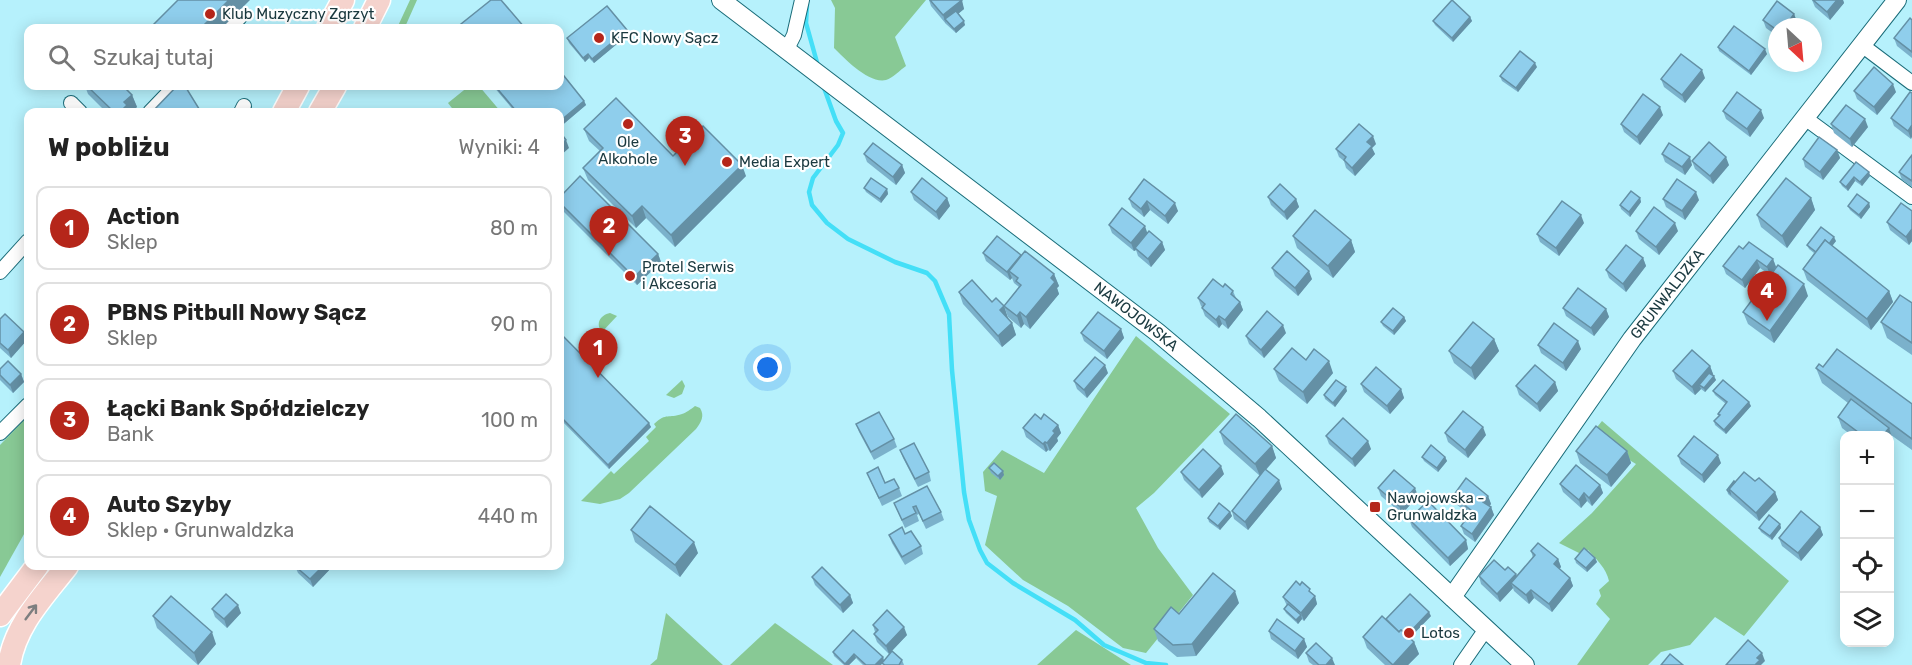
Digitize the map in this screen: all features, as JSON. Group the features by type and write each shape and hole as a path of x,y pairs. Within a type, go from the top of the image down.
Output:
{"main road":[{"path":"330,24 343,0"},
{"path":"367,24 379,0"},
{"path":"286,108 296,90"},
{"path":"322,108 333,90"},
{"path":"0,615 34,570"},
{"path":"7,665 11,648 22,624 64,570"},
{"path":"0,657 7,665"}],"street":[{"name":"NAWOJOWSKA","path":"721,0 1157,332 1259,418 1525,665"},
{"path":"786,51 794,35 802,0"},
{"name":"GRUNWALDZKA","path":"1452,597 1632,339 1897,0"},
{"path":"233,24 240,16"},
{"path":"1863,46 1912,82"},
{"path":"154,108 172,90"},
{"path":"1805,118 1912,197"},
{"path":"0,272 24,246"},
{"path":"0,433 24,409"},
{"path":"1461,665 1486,629"}],"green space":[{"path":"410,0 417,0 406,24 399,24"},
{"path":"831,0 926,0 895,37 906,66 889,79 879,80 865,75 851,64 834,48 835,8"},
{"path":"464,90 482,90 498,108 452,108 448,103"},
{"path":"610,313 617,316 602,332 599,326 600,320"},
{"path":"1136,336 1230,414 1154,493 1136,508 1158,548 1193,595 1146,653 1123,648 1068,606 1023,580 985,545 997,496 985,491 983,472 1002,450 1044,473"},
{"path":"682,380 685,386 682,394 674,398 666,395"},
{"path":"695,406 700,408 702,414 696,429 629,493 620,499 600,504 581,501 611,471 614,474 649,441 646,437 656,427 654,424 658,420 684,413"},
{"path":"24,420 24,534 0,577 0,445"},
{"path":"1602,421 1789,581 1744,636 1715,617 1690,645 1661,652 1648,665 1577,665 1610,619 1596,604 1601,596 1599,590 1609,581 1603,568 1588,550 1581,554 1559,543 1592,513 1636,464 1590,436"},
{"path":"666,613 723,665 650,665 657,659"},
{"path":"775,623 778,625 833,665 730,665"},
{"path":"1076,630 1131,665 1037,665"}],"building":[{"path":"178,0 229,0 205,24 154,24"},
{"path":"491,0 501,0 522,24 461,24"},
{"path":"930,0 962,0 943,15"},
{"path":"1452,0 1470,17 1452,38 1433,21"},
{"path":"1813,0 1837,0 1827,12"},
{"path":"1777,1 1794,14 1791,18 1768,18 1768,24 1763,20"},
{"name":"KFC Nowy Sącz","path":"607,6 627,30 592,59 588,54 583,58 567,38"},
{"path":"956,11 964,21 954,29 945,19"},
{"path":"1910,18 1912,20 1912,52 1894,38"},
{"path":"1734,26 1765,49 1749,71 1718,47"},
{"path":"1520,51 1535,63 1516,88 1500,76"},
{"path":"1681,54 1702,70 1682,95 1661,79"},
{"path":"1874,67 1893,84 1874,107 1854,91"},
{"path":"564,76 584,101 564,118 564,108 514,108 498,90 564,90"},
{"path":"91,90 127,90 132,95 124,102 127,105 124,108 110,108"},
{"path":"173,90 187,90 199,108 156,108"},
{"path":"1737,92 1761,110 1747,129 1723,111"},
{"path":"1910,92 1912,93 1912,125 1908,131 1891,118"},
{"path":"1643,94 1660,107 1637,137 1621,124"},
{"path":"616,98 673,156 703,126 742,165 671,235 642,206 632,216 583,168 603,148 584,129"},
{"path":"1846,105 1865,119 1850,139 1831,124"},
{"path":"1359,124 1373,136 1367,142 1372,146 1352,168 1344,160 1346,157 1336,149"},
{"path":"1819,137 1837,150 1820,172 1803,159"},
{"path":"1709,142 1726,157 1710,176 1692,161"},
{"path":"873,143 902,165 893,177 864,154"},
{"path":"1669,143 1690,157 1682,167 1662,154"},
{"path":"1912,155 1912,181 1899,172"},
{"path":"1856,162 1869,172 1860,182 1854,177 1846,187 1840,182"},
{"path":"580,176 658,254 634,277 564,207 564,193"},
{"path":"871,178 887,189 880,199 864,188"},
{"path":"922,178 947,198 936,212 911,192"},
{"path":"1786,178 1811,198 1782,236 1757,215"},
{"path":"1144,179 1175,203 1165,216 1147,201 1141,209 1129,199"},
{"path":"1677,179 1696,192 1682,211 1663,199"},
{"path":"1280,184 1296,199 1284,212 1268,197"},
{"path":"1631,191 1640,198 1629,212 1620,205"},
{"path":"1857,194 1869,203 1859,215 1848,206"},
{"path":"1562,201 1581,215 1556,248 1537,234"},
{"path":"1901,203 1912,211 1912,229 1906,237 1887,222"},
{"path":"1654,207 1675,223 1656,247 1636,231"},
{"path":"1122,208 1145,226 1131,243 1109,225"},
{"path":"1315,210 1351,240 1328,266 1293,236"},
{"path":"1821,227 1834,237 1829,244 1825,240 1816,252 1807,245"},
{"path":"1149,231 1162,242 1148,259 1135,248"},
{"path":"997,236 1021,255 1007,272 983,253"},
{"path":"1825,240 1889,291 1867,319 1803,269"},
{"path":"1749,242 1773,259 1767,267 1757,260 1742,280 1723,266 1739,246 1743,249"},
{"path":"1626,245 1643,258 1623,284 1606,270"},
{"path":"1025,251 1054,274 1051,278 1055,282 1026,317 1020,312 1017,316 1004,306 1021,285 1016,281 1018,278 1009,271"},
{"path":"1287,251 1309,271 1295,288 1272,268"},
{"path":"1778,265 1804,284 1770,331 1743,312"},
{"path":"1213,279 1223,287 1225,284 1240,302 1225,320 1219,316 1216,320 1202,308 1205,304 1198,298"},
{"path":"972,280 992,302 996,298 1004,306 1000,310 1012,323 998,336 959,292"},
{"path":"1578,288 1606,309 1591,328 1563,308"},
{"path":"1900,295 1912,303 1912,343 1881,322"},
{"path":"1393,308 1404,317 1393,331 1381,322"},
{"path":"1267,311 1283,325 1261,350 1246,336"},
{"path":"1098,312 1121,329 1104,351 1081,333"},
{"path":"5,314 24,332 8,350 0,343 0,319"},
{"path":"1473,322 1494,339 1471,368 1449,351"},
{"path":"1554,323 1578,341 1563,363 1538,345"},
{"path":"564,337 649,423 608,465 564,420"},
{"path":"1292,348 1306,360 1314,349 1329,361 1303,392 1274,369"},
{"path":"1837,349 1912,404 1912,439 1816,368 1819,364 1823,367"},
{"path":"1692,350 1710,366 1692,387 1673,371"},
{"path":"1095,357 1105,365 1084,390 1074,381"},
{"path":"8,361 21,374 10,385 0,375 0,369"},
{"path":"1535,365 1555,382 1537,404 1516,386"},
{"path":"1376,367 1401,389 1387,406 1361,384"},
{"path":"1709,373 1714,376 1704,388 1699,385"},
{"path":"1336,380 1346,387 1333,403 1324,395"},
{"path":"1723,380 1749,402 1724,430 1714,421 1727,402 1713,391"},
{"path":"1851,399 1889,428 1886,431 1857,431 1838,417"},
{"path":"1463,411 1483,427 1465,450 1445,433"},
{"path":"879,412 894,439 871,452 856,424"},
{"path":"1035,414 1041,419 1044,414 1058,425 1047,443 1043,444 1023,428"},
{"path":"1236,414 1272,446 1255,464 1220,432"},
{"path":"1343,418 1368,441 1352,459 1326,436"},
{"path":"1596,426 1627,451 1607,475 1576,451"},
{"path":"1694,436 1718,455 1702,475 1678,456"},
{"path":"914,443 929,472 915,479 900,450"},
{"path":"1431,445 1445,457 1437,468 1422,457"},
{"path":"1203,449 1221,466 1199,490 1181,472"},
{"path":"994,463 1003,471 998,476 989,468"},
{"path":"1576,465 1600,485 1589,498 1584,493 1579,500 1560,484"},
{"path":"878,467 885,483 894,479 899,488 879,498 867,473"},
{"path":"1265,469 1279,480 1245,522 1232,511"},
{"path":"1394,470 1415,488 1399,506 1378,488"},
{"path":"1744,472 1755,481 1759,478 1775,492 1756,513 1729,489"},
{"path":"1466,478 1488,496 1483,502 1491,507 1472,534 1461,526 1472,511 1453,496"},
{"path":"927,486 941,512 923,521 916,506 913,507 916,513 902,520 894,503"},
{"path":"1428,501 1466,540 1448,558 1409,519"},
{"path":"1219,503 1230,512 1218,526 1208,518"},
{"path":"650,506 694,542 675,565 631,530"},
{"path":"1801,511 1820,527 1798,553 1779,538"},
{"path":"1769,515 1780,524 1770,536 1759,528"},
{"path":"902,527 905,534 911,531 921,546 902,557 889,535"},
{"path":"1538,543 1558,559 1554,564 1570,578 1549,604 1531,590 1526,595 1511,583 1535,555 1531,551"},
{"path":"1584,548 1595,558 1586,568 1575,559"},
{"path":"1494,560 1505,570 1508,567 1516,574 1497,594 1479,576"},
{"path":"822,567 850,595 840,605 812,577"},
{"path":"300,570 319,570 310,579"},
{"path":"1213,573 1235,591 1192,644 1173,645 1154,629 1171,607 1179,614"},
{"path":"1296,581 1300,585 1302,582 1315,596 1301,613 1283,597"},
{"path":"226,594 238,605 224,619 212,609"},
{"path":"1410,594 1429,612 1407,635 1401,630 1399,632 1386,619"},
{"path":"171,596 212,632 194,653 153,616"},
{"path":"1288,604 1301,615 1296,620 1284,609"},
{"path":"887,610 904,627 886,646 874,634 878,630 873,625"},
{"path":"1382,616 1414,642 1393,665 1363,637"},
{"path":"1277,619 1304,639 1295,651 1269,631"},
{"path":"853,630 883,657 875,665 866,665 854,654 845,664 833,652"},
{"path":"1748,640 1762,653 1757,658 1760,660 1755,665 1726,665"},
{"path":"1316,643 1332,658 1326,665 1319,665 1306,653"},
{"path":"892,651 902,660 899,665 885,665 882,663"},
{"path":"1670,654 1683,665 1661,665"}],"waterway":[{"path":"807,4 806,23 818,66"},
{"path":"823,85 836,121 843,133 838,145 813,178 809,192 812,205 827,223 848,239 895,262 927,273 935,281 949,314 952,370 964,492 969,520 987,563 1013,583 1075,620 1104,645 1146,663 1166,665"}],"place":[{"name":"Klub Muzyczny Zgrzyt","path":"210,14"},
{"name":"KFC Nowy Sącz","path":"599,38"},
{"name":"Ole Alkohole","path":"628,124"},
{"name":"Media Expert","path":"727,162"},
{"name":"Łącki Bank Spółdzielczy","path":"685,166"},
{"name":"PBNS Pitbull Nowy Sącz","path":"609,256"},
{"name":"Protel Serwis i Akcesoria","path":"630,276"},
{"name":"Auto Szyby","path":"1767,321"},
{"name":"Action","path":"598,378"},
{"name":"Nawojowska - Grunwaldzka","path":"1375,507"},
{"name":"Lotos","path":"1409,633"}]}
